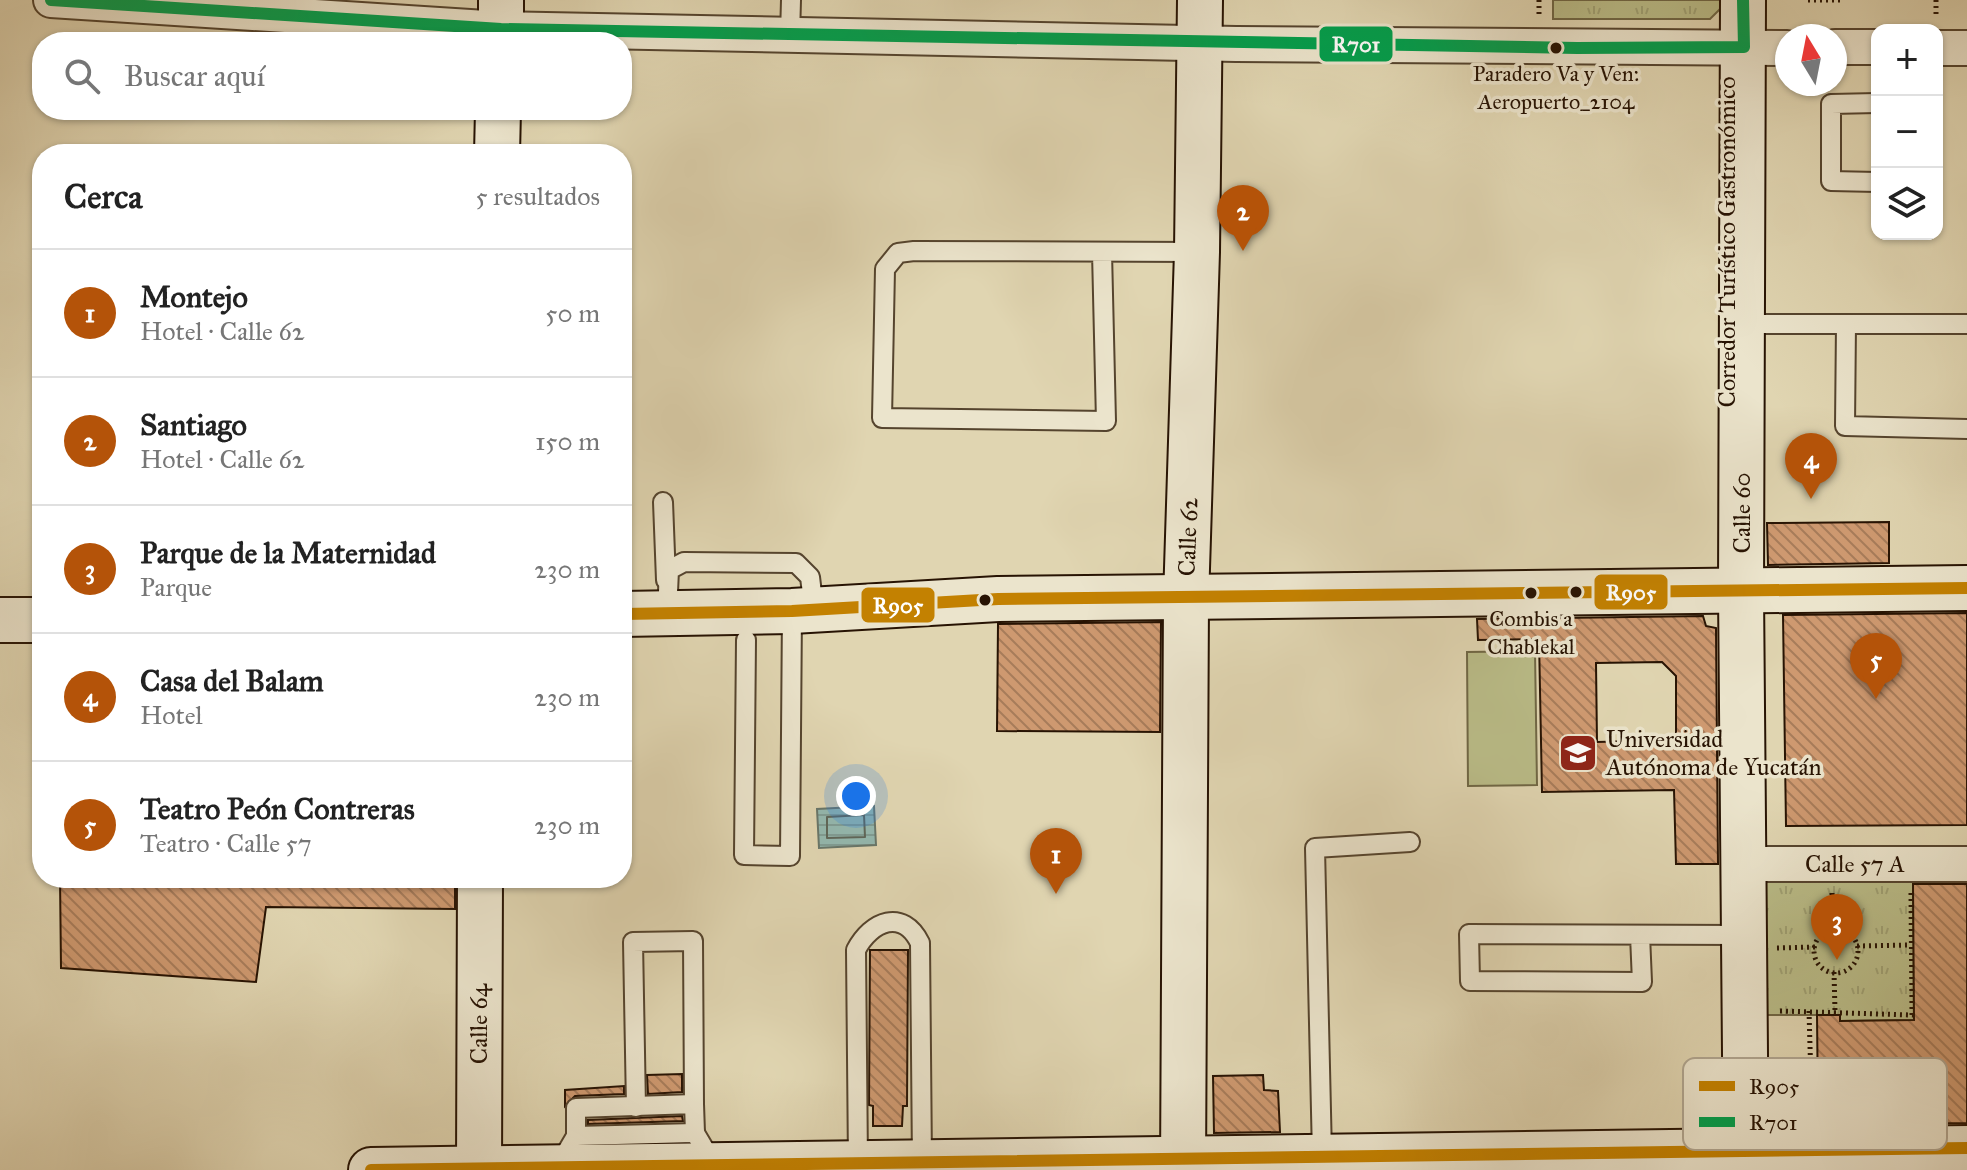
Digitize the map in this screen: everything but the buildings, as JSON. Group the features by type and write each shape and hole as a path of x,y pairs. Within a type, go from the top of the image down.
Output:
{"main road":[{"name":"Calle 62","path":"1183,1164 1186,600 1197,252 1223,42 1200,0"},
{"name":"Calle 60","path":"1746,1058 1745,939 1752,864 1744,593 1752,29"},
{"path":"497,144 498,120"},
{"path":"632,610 667,597 803,610 998,599 1186,600 1967,588"},
{"path":"0,620 32,620"},
{"name":"Calle 64","path":"479,1170 480,888"},
{"path":"371,1170 479,1170 567,1152 705,1149 858,1163 1183,1164 1322,1155 1683,1143"},
{"path":"1947,1147 1967,1148"}],"street":[{"path":"51,0 501,24 790,35 1223,42 1752,29 1775,41"},
{"path":"1223,42 1723,29 1729,21 1729,0"},
{"name":"Corredor Turístico Gastronómico","path":"1223,42 1724,59 1729,68 1726,568 1744,593 1745,939 1760,1011 1761,1058"},
{"path":"1847,47 1871,47"},
{"path":"1943,48 1967,48"},
{"name":"Calle 57 A","path":"1752,864 1967,864"}],"lane":[{"path":"790,35 791,0"},
{"path":"1871,103 1831,104 1831,181 1871,182"},
{"path":"1102,252 1106,421 882,418 885,269 898,253 1102,252 1197,252"},
{"path":"1750,324 1967,324"},
{"path":"1846,324 1845,426 1967,429"},
{"path":"663,502 667,597"},
{"path":"746,640 744,855 790,856 803,610"},
{"path":"1322,1155 1315,848 1410,842"},
{"path":"858,1163 856,950 865,932 881,924 900,922 914,931 920,943 924,1165"},
{"path":"1640,935 1642,982 1470,981 1469,934 1640,935 1745,939"},
{"path":"636,1107 633,942 693,941 694,1104 705,1149"},
{"path":"567,1152 576,1108 694,1104"}],"path":[{"path":"1808,0 1844,0"},
{"path":"1760,1011 1846,1010 1846,1015 1910,1016 1913,971 1910,864"},
{"path":"1833,929 1847,932 1857,946 1853,964 1834,972 1821,967 1815,947 1821,936 1833,929"},
{"path":"1745,939 1815,947"},
{"path":"1857,946 1911,945"},
{"path":"1834,972 1835,1011"},
{"path":"1809,1011 1809,1058"}],"green space":[{"path":"1553,0 1721,0 1721,8 1710,19 1553,19"},
{"path":"1535,651 1537,785 1468,786 1467,652"},
{"path":"1913,880 1914,1020 1840,1021 1840,1015 1761,1015 1760,882"}],"water":[{"path":"874,806 876,845 819,848 817,809"}],"transit line":[{"name":"R701","path":"51,0 501,29 1577,48 1744,47 1743,0"},
{"name":"R905","path":"632,614 792,611 998,599 1967,588"},
{"name":"R905","path":"1947,1148 1967,1148"},
{"name":"R905","path":"371,1170 1822,1150"}],"place":[{"name":"Paradero Va y Ven: Aeropuerto_2104","path":"1556,48"},
{"name":"Santiago","path":"1243,251"},
{"name":"Casa del Balam","path":"1811,499"},
{"name":"Combis a Chablekal","path":"1531,593"},
{"name":"Teatro Peón Contreras","path":"1876,699"},
{"name":"Universidad Autónoma de Yucatán","path":"1578,753"},
{"name":"Montejo","path":"1056,894"},
{"name":"Parque de la Maternidad","path":"1837,960"}]}
